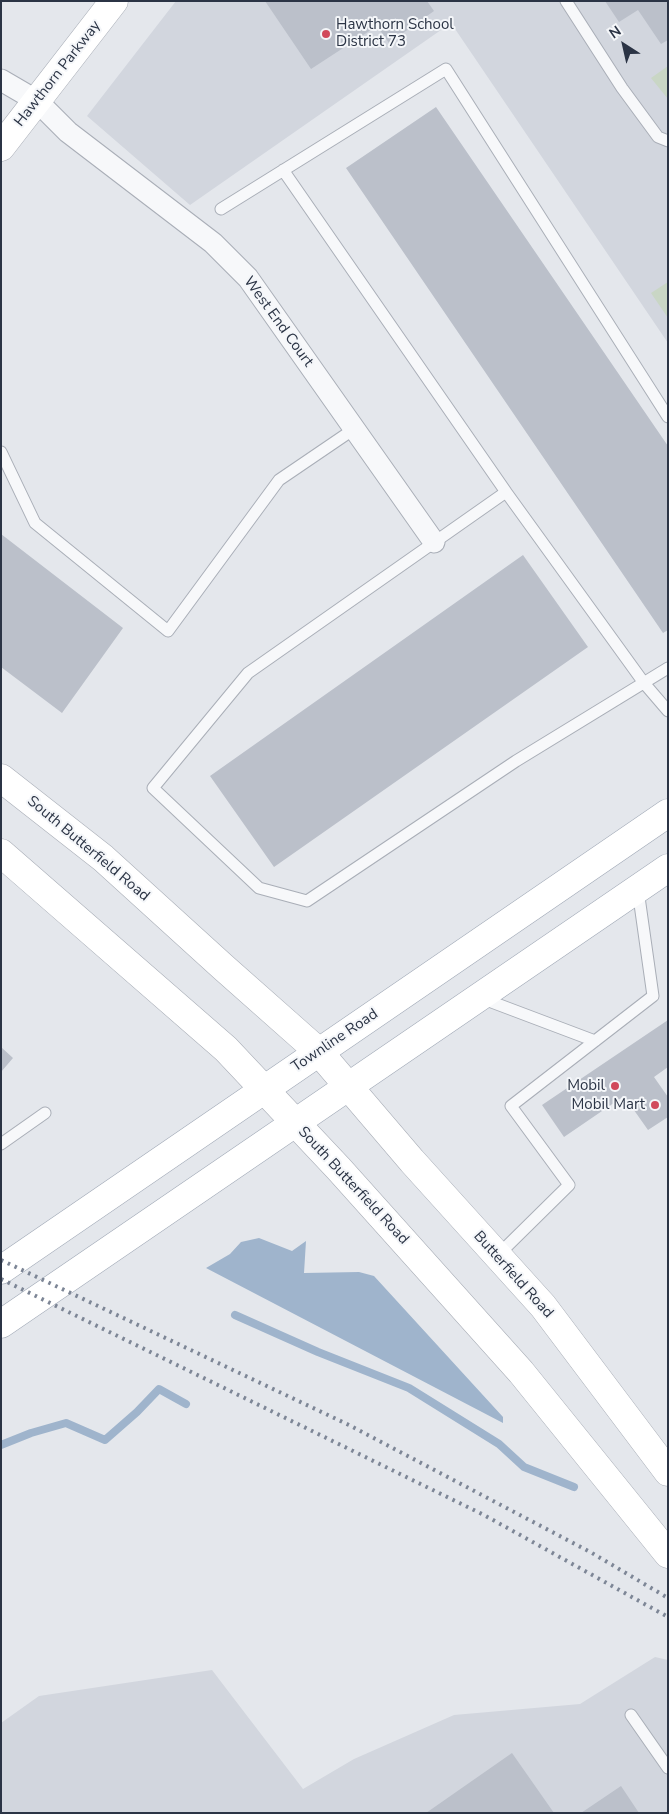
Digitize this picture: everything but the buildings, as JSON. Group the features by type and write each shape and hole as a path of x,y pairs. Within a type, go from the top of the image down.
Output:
{"main road":[{"name":"Hawthorn Parkway","path":"1,147 114,1"},
{"name":"South Butterfield Road","path":"1,778 103,858 319,1052 348,1086"},
{"name":"Townline Road","path":"1,1270 668,813"},
{"name":"South Butterfield Road","path":"1,853 226,1049 339,1169 521,1372 668,1554"},
{"path":"1,1324 668,868"},
{"name":"Butterfield Road","path":"348,1086 412,1161 543,1306 668,1472"}],"street":[{"name":"West End Court","path":"1,80 36,101 68,132 213,243 248,278 434,542"}],"lane":[{"path":"566,1 622,88 658,137 668,141"},
{"path":"221,209 446,69 668,417"},
{"path":"283,170 506,492 644,683 668,711"},
{"path":"1,452 35,523 168,631 279,480 354,429"},
{"path":"506,492 248,673 153,788 259,888 307,902 516,760 668,668"},
{"path":"497,1256 569,1185 510,1106 653,996 638,887"},
{"path":"479,997 595,1041"},
{"path":"1,1144 45,1113"},
{"path":"631,1715 668,1768"}],"shaded area":[{"path":"176,1 668,1 668,343 451,23 190,205 87,116"},
{"path":"655,1657 668,1660 668,1813 1,1813 1,1723 39,1696 212,1670 303,1789 354,1759 454,1715 580,1704"}],"green space":[{"path":"668,66 668,99 651,78"},
{"path":"668,282 668,318 651,293"}],"water":[{"path":"259,1238 292,1251 306,1241 304,1273 359,1272 374,1276 503,1417 503,1423 206,1268 230,1254 241,1242"}],"waterway":[{"path":"235,1315 318,1352 409,1388 499,1444 524,1467 574,1487"},
{"path":"1,1445 31,1433 66,1423 105,1440 137,1412 159,1389 186,1404"}],"railway":[{"path":"1,1260 349,1425 592,1553 668,1598"},
{"path":"1,1279 484,1515 668,1617"}],"place":[{"name":"Hawthorn School District 73","path":"326,34"},
{"name":"Mobil","path":"615,1086"},
{"name":"Mobil Mart","path":"655,1105"}]}
